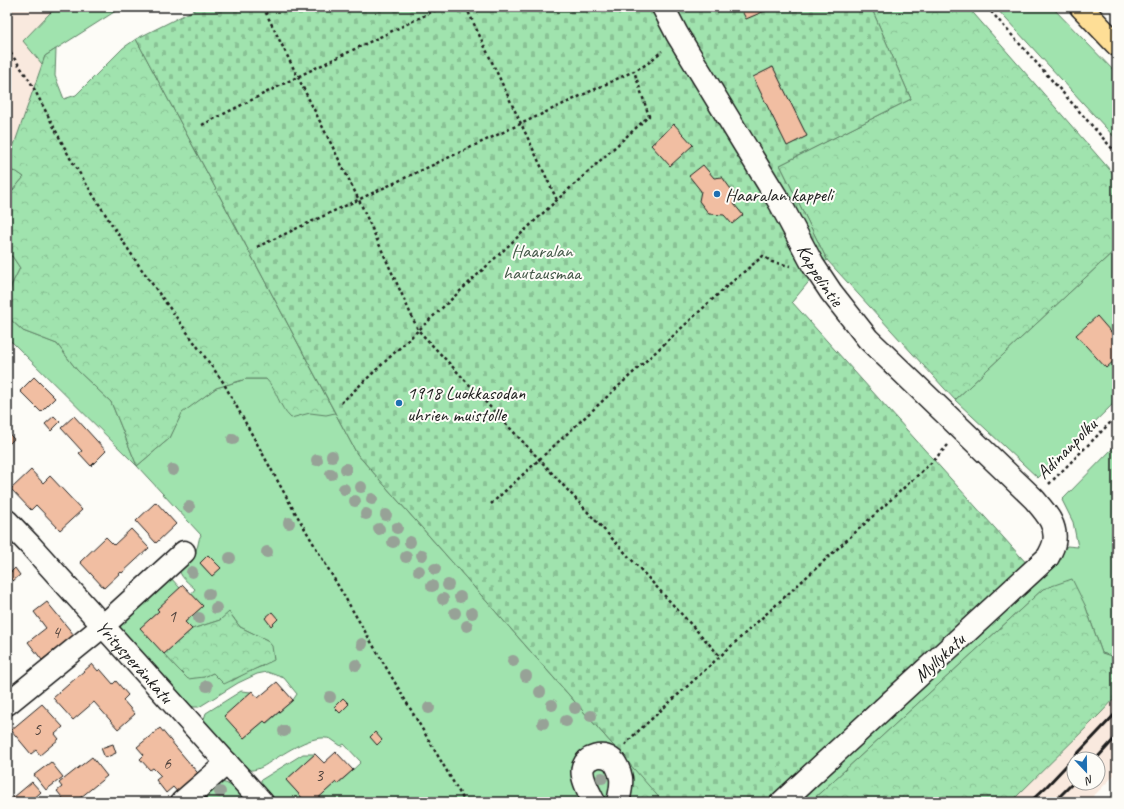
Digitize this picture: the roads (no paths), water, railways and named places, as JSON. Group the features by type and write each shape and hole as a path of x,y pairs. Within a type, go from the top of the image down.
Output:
{"main road":[{"path":"1081,7 1117,45"}],"street":[{"name":"Kappelintie","path":"663,7 677,34 780,203 820,277 868,339 1034,499"},
{"name":"Myllykatu","path":"782,802 1048,557 1054,544 1055,531 1049,517 1034,499"},
{"name":"Yritysperänkatu","path":"7,521 262,802"},
{"path":"7,704 103,626 184,552"},
{"path":"594,802 586,785 583,775 583,768 588,760 595,756 606,756 612,760 621,776 621,787 618,802"},
{"path":"182,802 227,763"}],"railway":[{"path":"1030,802 1117,712"},
{"path":"1103,751 1117,736"},
{"path":"1054,802 1066,790"}],"place":[{"name":"Haaralan kappeli","path":"717,194"},
{"name":"1918 Luokkasodan uhrien muistolle","path":"399,403"}],"park label":[{"name":"Haaralan hautausmaa","path":"542,261"}]}
